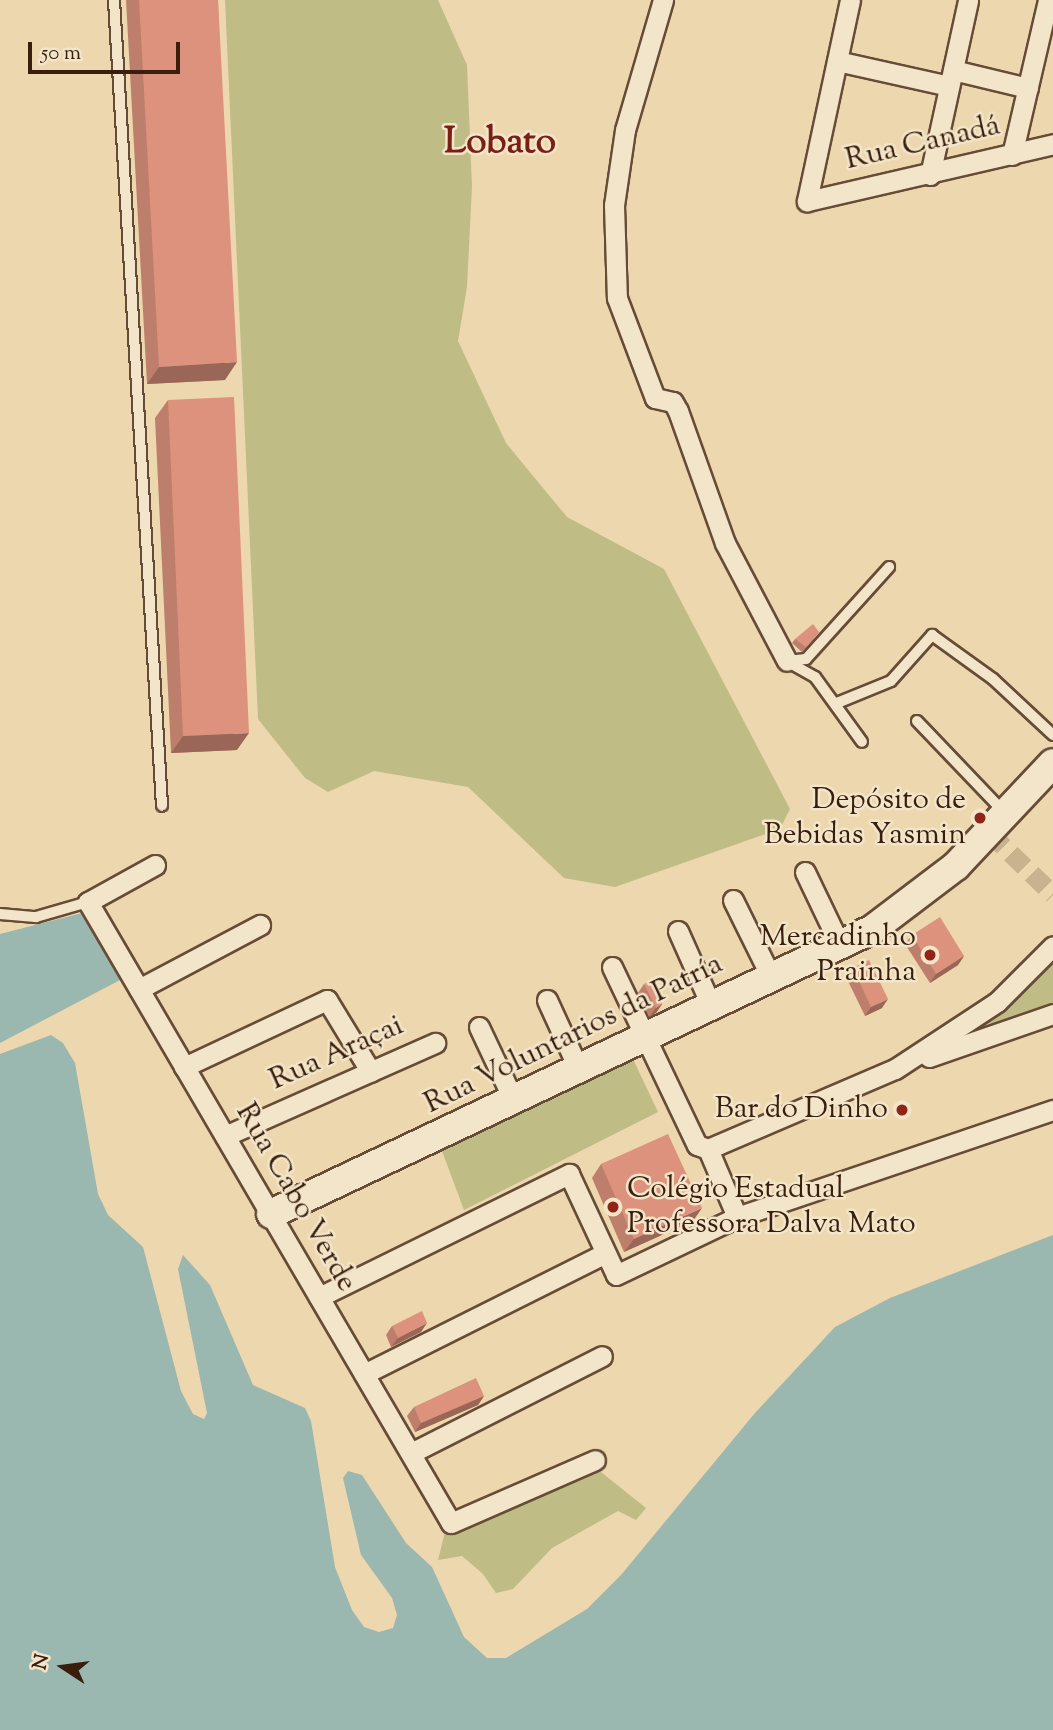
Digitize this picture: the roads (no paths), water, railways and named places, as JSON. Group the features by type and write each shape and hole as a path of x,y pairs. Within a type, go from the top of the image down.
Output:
{"street":[{"path":"663,0 625,130 614,205 617,298 655,398 673,402 678,411 725,543 787,661"},
{"path":"850,0 837,61 1028,88"},
{"path":"930,175 968,0"},
{"path":"1012,155 1048,0"},
{"name":"Rua Canadá","path":"837,61 807,201 930,175 1053,144"},
{"name":"Rua Voluntarios da Patría","path":"271,1214 873,929 927,891 1006,815 1053,763"},
{"path":"88,902 155,865"},
{"path":"805,872 840,945"},
{"path":"733,900 771,977"},
{"name":"Rua Cabo Verde","path":"88,902 451,1523 595,1460"},
{"path":"139,989 260,925"},
{"path":"678,931 711,1005"},
{"path":"895,1069 997,1002 1053,946"},
{"path":"612,967 697,1145 708,1149 895,1069 1053,1014"},
{"path":"184,1067 327,1000 371,1072"},
{"path":"547,1000 579,1070"},
{"path":"479,1027 513,1101"},
{"name":"Rua Araçai","path":"225,1136 435,1043"},
{"path":"319,1297 569,1174 616,1275 737,1217 1053,1110"},
{"path":"708,1149 737,1217"},
{"path":"365,1374 604,1254"},
{"path":"411,1453 602,1356"}],"lane":[{"path":"114,0 162,806"},
{"path":"787,661 807,659 889,567"},
{"path":"838,703 891,681 932,635 993,679 1053,735"},
{"path":"787,661 815,677 838,703 862,742"},
{"path":"917,722 1006,815"},
{"path":"0,914 36,918 88,902"}],"water":[{"path":"82,913 122,979 0,1043 0,934"},
{"path":"51,1035 63,1043 75,1063 98,1194 108,1215 143,1247 181,1391 193,1414 204,1419 207,1413 178,1269 183,1255 210,1285 253,1385 305,1408 311,1421 335,1567 352,1610 364,1627 379,1632 393,1628 397,1615 392,1598 361,1555 343,1478 348,1471 362,1475 406,1543 432,1567 464,1637 487,1658 506,1658 587,1609 621,1575 755,1413 835,1327 890,1298 1053,1235 1053,1730 0,1730 0,1054"}],"tunnel":[{"path":"990,833 1053,894"}],"place":[{"name":"Depósito de Bebidas Yasmin","path":"980,818"},
{"name":"Mercadinho Prainha","path":"930,955"},
{"name":"Bar do Dinho","path":"902,1110"},
{"name":"Colégio Estadual Professora Dalva Mato","path":"613,1207"}],"district":[{"name":"Lobato","path":"500,143"}]}
